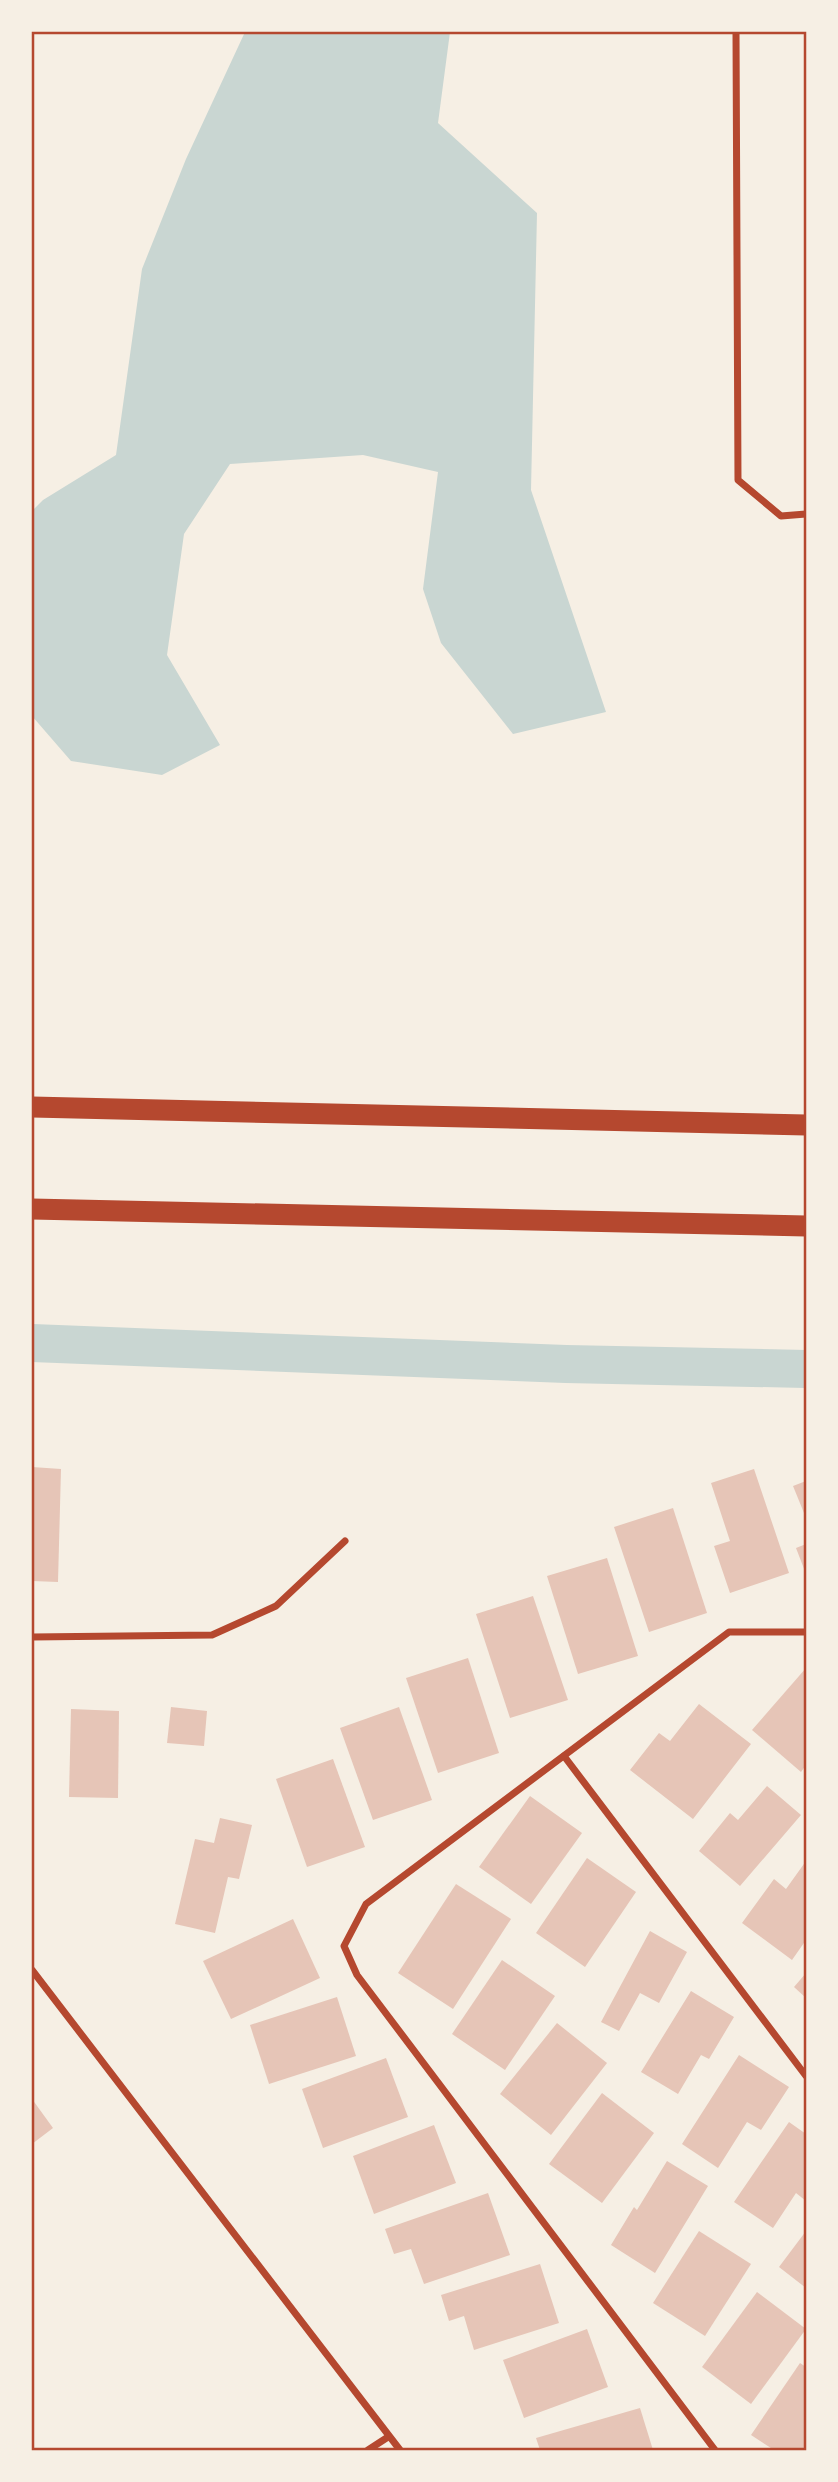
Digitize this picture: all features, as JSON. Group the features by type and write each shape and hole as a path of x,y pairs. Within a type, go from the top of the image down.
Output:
{"highway":[{"path":"32,1107 807,1125"},
{"path":"32,1209 807,1226"}],"street":[{"path":"736,32 738,480 781,516 807,514"},
{"path":"32,1637 212,1635 276,1606 345,1541"},
{"path":"715,2451 357,1975 344,1946 366,1904 729,1632 807,1632"},
{"path":"564,1756 807,2076"},
{"path":"32,1970 400,2451"},
{"path":"368,2451 387,2437"}],"shaded area":[{"path":"245,32 450,32 438,123 537,213 531,490 606,712 513,734 441,643 423,589 438,472 363,455 230,464 184,534 167,655 220,745 162,775 71,761 32,716 32,511 43,500 116,455 142,269 186,159"}],"building":[{"path":"32,1467 61,1469 58,1582 32,1581"},
{"path":"754,1469 789,1573 730,1593 714,1546 730,1541 711,1483"},
{"path":"806,1481 806,1518 793,1486"},
{"path":"673,1508 707,1613 649,1632 614,1527"},
{"path":"806,1544 806,1574 796,1548"},
{"path":"607,1558 638,1656 578,1674 547,1576"},
{"path":"533,1596 568,1700 510,1718 476,1614"},
{"path":"468,1658 499,1753 438,1773 406,1678"},
{"path":"806,1668 806,1765 801,1772 752,1730"},
{"path":"699,1704 751,1744 693,1819 630,1770 659,1733 670,1741"},
{"path":"171,1707 207,1711 204,1746 167,1743"},
{"path":"399,1707 432,1800 373,1820 340,1728"},
{"path":"71,1709 119,1711 118,1798 69,1797"},
{"path":"333,1759 365,1847 307,1867 276,1779"},
{"path":"767,1786 801,1815 740,1886 699,1851 730,1813 738,1820"},
{"path":"530,1796 582,1833 531,1904 479,1867"},
{"path":"220,1818 252,1825 239,1879 228,1877 215,1933 175,1924 195,1839 214,1843"},
{"path":"587,1858 636,1892 585,1967 536,1933"},
{"path":"806,1861 806,1940 792,1960 742,1923 774,1879 786,1889"},
{"path":"456,1884 511,1919 453,2009 398,1973"},
{"path":"293,1919 320,1978 231,2019 203,1961"},
{"path":"650,1931 687,1952 659,2003 640,1993 619,2031 601,2022"},
{"path":"502,1960 555,1996 505,2070 452,2034"},
{"path":"806,1973 806,1998 794,1987"},
{"path":"691,1991 734,2017 709,2059 701,2055 678,2094 641,2072"},
{"path":"337,1997 356,2056 269,2084 250,2025"},
{"path":"557,2023 607,2063 551,2135 500,2094"},
{"path":"739,2055 789,2087 761,2130 747,2122 718,2168 682,2144"},
{"path":"386,2058 408,2117 323,2148 302,2089"},
{"path":"602,2093 654,2133 602,2203 549,2164"},
{"path":"32,2099 53,2128 32,2144"},
{"path":"789,2122 806,2134 806,2201 796,2193 773,2228 734,2202"},
{"path":"434,2125 456,2183 374,2214 353,2156"},
{"path":"667,2161 708,2186 655,2273 611,2245 634,2207 637,2210"},
{"path":"488,2193 510,2255 424,2284 411,2249 394,2254 385,2229"},
{"path":"699,2231 751,2264 705,2336 653,2303"},
{"path":"806,2231 806,2288 779,2267"},
{"path":"540,2264 559,2323 474,2350 464,2316 449,2321 441,2295"},
{"path":"757,2292 806,2329 751,2404 702,2367"},
{"path":"587,2329 608,2387 524,2418 503,2360"},
{"path":"800,2363 806,2367 806,2450 774,2450 751,2435"},
{"path":"640,2408 653,2450 540,2450 536,2438"}],"waterway":[{"path":"32,1343 566,1364 806,1369"}]}
